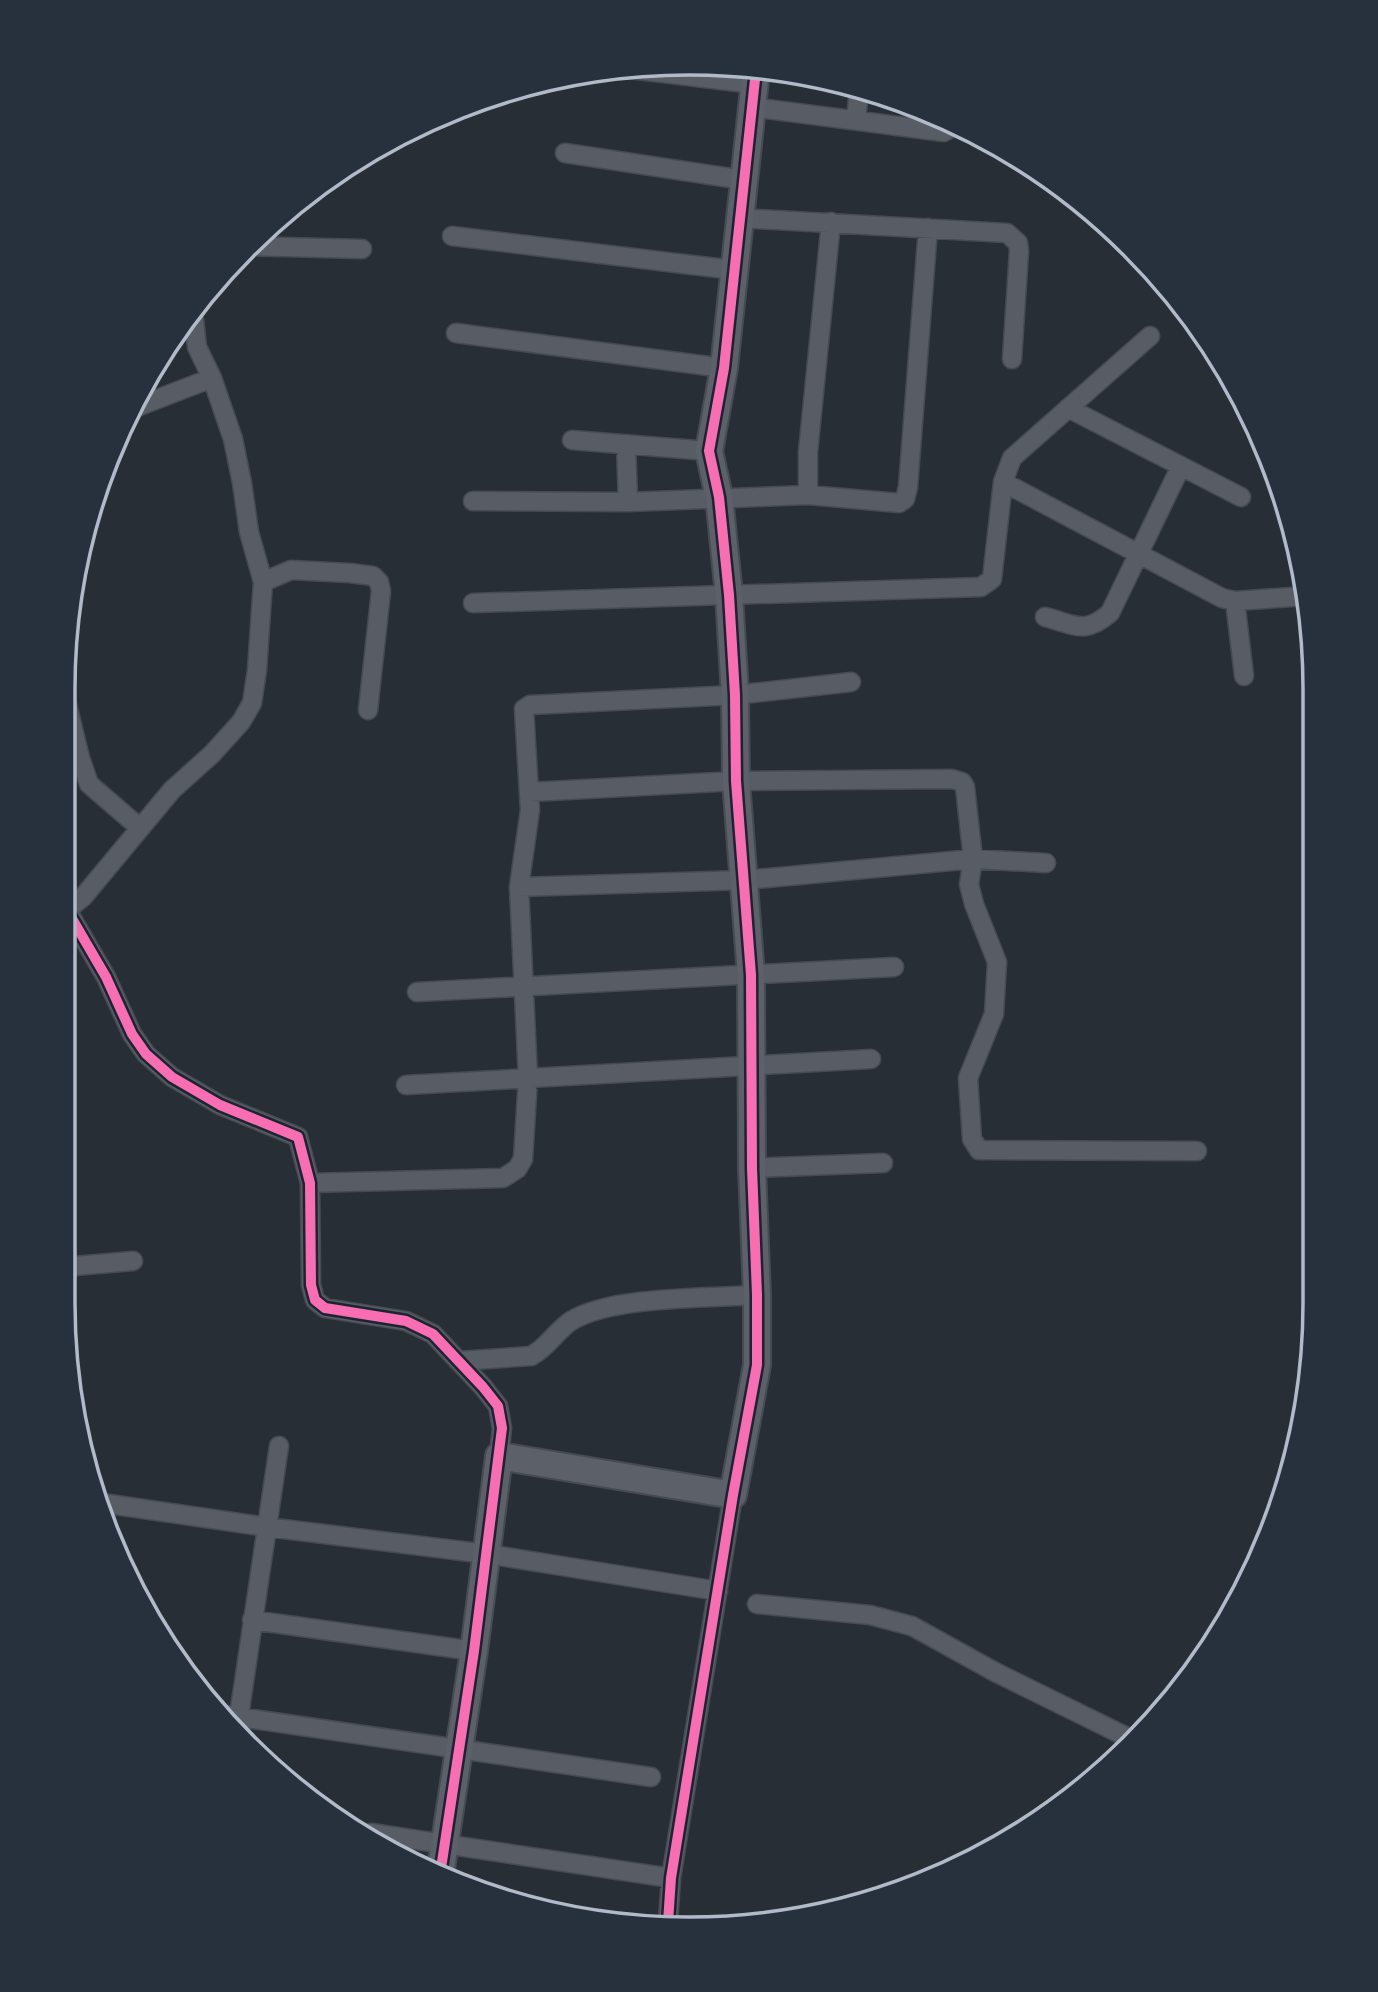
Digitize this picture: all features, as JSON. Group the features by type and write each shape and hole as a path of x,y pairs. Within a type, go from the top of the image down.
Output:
{"street":[{"path":"676,76 754,87 856,120 930,125"},
{"path":"668,1916 671,1878 733,1495 757,1365 751,975 736,781 735,695 729,595 719,497 709,451 724,368 754,87"},
{"path":"856,120 858,99"},
{"path":"565,153 744,180"},
{"path":"739,218 1007,233 1018,243 1019,251 1012,359"},
{"path":"808,495 808,452 831,222"},
{"path":"473,500 628,502 808,495 899,503 905,499 908,487 929,228"},
{"path":"452,236 734,270"},
{"path":"264,246 362,248"},
{"path":"75,903 83,897 172,790 212,754 241,722 252,703 263,582 248,532 233,439 212,378 197,347 195,326"},
{"path":"456,333 724,368"},
{"path":"473,603 981,587 992,579 1003,482 1012,458 1150,335"},
{"path":"146,403 212,378"},
{"path":"1068,408 1241,497"},
{"path":"572,440 709,451"},
{"path":"626,444 628,502"},
{"path":"1045,617 1084,627 1094,626 1110,612 1181,466"},
{"path":"1003,482 1222,598 1235,601 1295,597"},
{"path":"263,582 291,570 373,576 379,582 381,591 368,710"},
{"path":"1235,601 1244,676"},
{"path":"310,1183 503,1178 517,1170 523,1159 528,1078 519,887 530,810 524,709 530,705 735,695 851,682"},
{"path":"75,737 89,784 140,828"},
{"path":"530,792 736,781 952,779 962,782 965,787 973,859 969,884 974,904 995,955 997,981 994,1014 968,1078 972,1139 975,1146 979,1150 1197,1151"},
{"path":"519,887 745,880 973,859 1046,863"},
{"path":"75,926 106,977 132,1034 146,1054 172,1077 220,1105 298,1137 310,1183 311,1284 315,1300 325,1308 406,1321 433,1335 498,1406 502,1427 487,1554 441,1864"},
{"path":"416,992 894,967"},
{"path":"407,1085 871,1059"},
{"path":"752,1168 883,1163"},
{"path":"75,1266 133,1261"},
{"path":"458,1361 531,1356 540,1352 570,1321 617,1304 757,1295"},
{"path":"235,1715 279,1446"},
{"path":"499,1456 733,1495"},
{"path":"110,1504 487,1554 718,1591"},
{"path":"757,1604 870,1615 912,1626 995,1672 1124,1736"},
{"path":"252,1620 474,1651"},
{"path":"240,1721 651,1777"},
{"path":"381,1834 671,1878"}],"cycle path":[{"path":"668,1916 671,1878 733,1495 757,1365 751,975 736,781 735,695 729,595 719,497 709,451 724,368 755,80"},
{"path":"75,924 106,977 132,1034 146,1054 172,1077 220,1105 298,1137 310,1183 311,1285 315,1300 325,1308 406,1321 433,1334 498,1406 502,1428 474,1651 442,1864"}]}
